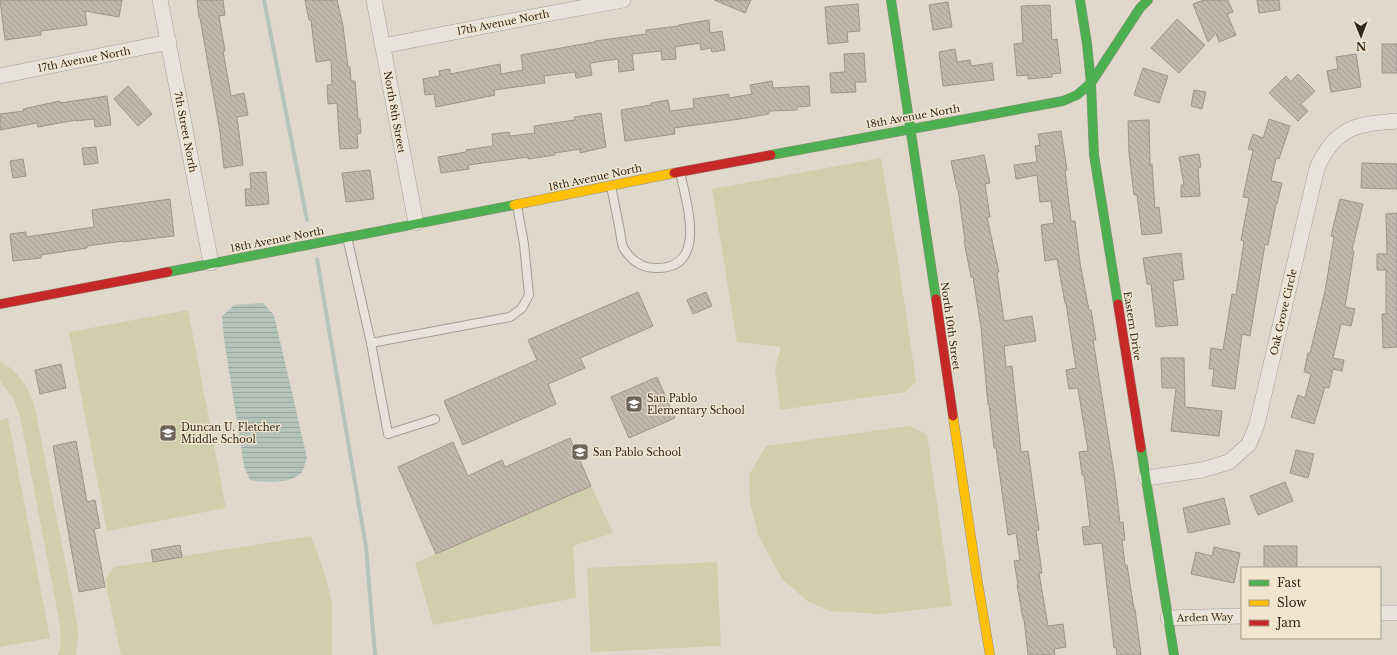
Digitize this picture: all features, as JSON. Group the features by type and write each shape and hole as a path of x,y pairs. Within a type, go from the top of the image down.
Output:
{"street":[{"name":"7th Street North","path":"160,0 211,263"},
{"name":"North 8th Street","path":"374,0 416,224"},
{"name":"17th Avenue North","path":"383,46 546,7 623,0"},
{"name":"North 10th Street","path":"891,0 976,571 990,655"},
{"name":"Eastern Drive","path":"1080,0 1088,44 1094,155 1174,655"},
{"name":"18th Avenue North","path":"0,304 680,172 1063,101 1077,95 1091,83 1140,8 1148,0"},
{"name":"17th Avenue North","path":"0,76 169,42"},
{"name":"Oak Grove Circle","path":"1146,478 1202,470 1229,462 1249,444 1257,424 1317,168 1324,152 1336,138 1349,129 1369,123 1397,121"},
{"path":"1381,613 1397,613"},
{"name":"Arden Way","path":"1168,618 1241,616"}],"lane":[{"path":"610,186 623,248 637,264 655,268 672,266 684,258 689,246 691,229 680,172"},
{"path":"371,343 510,317 522,308 529,295 524,244 516,205"},
{"path":"347,237 371,343 388,434 435,419"}],"shaded area":[{"path":"881,158 916,381 906,392 780,410 775,368 781,347 737,342 712,189"},
{"path":"263,303 274,315 307,458 302,472 297,477 277,482 250,480 244,466 224,339 222,316 234,305"},
{"path":"188,310 226,508 107,531 69,332"},
{"path":"0,361 19,376 28,390 34,405 77,622 78,634 76,655 58,655 61,644 60,625 20,416 13,398 0,381"},
{"path":"8,418 50,638 0,647 0,420"},
{"path":"909,426 927,434 952,606 880,614 830,611 809,602 782,579 758,535 750,503 749,475 766,446"},
{"path":"591,486 613,533 573,546 576,598 433,625 415,563"},
{"path":"311,536 326,577 332,604 332,655 121,655 105,581 114,567"},
{"path":"717,562 721,646 591,652 587,568"}],"building":[{"path":"0,0 122,0 119,17 85,11 87,25 41,31 41,35 5,40"},
{"path":"197,0 223,0 225,15 219,16 225,51 223,51 231,96 244,93 248,115 237,117 243,165 224,168 220,132"},
{"path":"305,0 337,0 343,26 351,81 355,81 358,119 360,119 361,133 357,134 358,148 340,149 337,103 328,104 327,85 332,85 331,60 316,62 311,20 309,20"},
{"path":"714,0 751,0 745,13"},
{"path":"1204,0 1228,0 1233,12 1227,14 1236,35 1219,42 1216,33 1208,42 1193,4"},
{"path":"1257,0 1279,0 1280,10 1259,13"},
{"path":"948,2 952,27 933,30 929,5"},
{"path":"858,4 860,31 847,32 848,42 828,44 825,7"},
{"path":"1050,5 1052,40 1057,39 1061,73 1052,74 1052,77 1028,79 1028,75 1017,76 1014,44 1023,43 1021,6"},
{"path":"1177,19 1205,45 1179,73 1151,48"},
{"path":"709,20 710,33 722,31 725,50 712,52 711,48 701,50 700,43 675,47 676,59 662,60 661,51 632,54 634,70 619,72 618,59 590,63 592,75 576,78 575,72 544,76 545,83 494,90 495,95 436,107 434,94 425,95 423,79 440,76 439,71 450,69 450,74 500,64 501,74 523,70 521,55 595,41 646,34 646,30 679,26"},
{"path":"1382,44 1397,44 1397,73 1382,73"},
{"path":"955,49 957,62 970,60 971,66 992,63 994,80 943,86 939,52"},
{"path":"864,53 866,82 855,82 856,92 831,93 830,73 845,72 844,54"},
{"path":"1356,54 1361,87 1331,92 1327,71 1338,69 1336,57"},
{"path":"1143,68 1168,76 1159,103 1134,95"},
{"path":"1298,74 1315,91 1301,104 1308,111 1298,121 1269,93 1286,76 1291,82"},
{"path":"772,81 773,88 809,86 810,106 797,107 797,110 769,111 769,114 674,128 675,134 625,141 621,110 651,105 651,103 668,100 670,111 694,108 693,99 729,94 729,98 752,94 750,85"},
{"path":"128,86 152,114 138,126 114,99"},
{"path":"1194,90 1206,92 1202,109 1191,106"},
{"path":"107,96 111,125 95,127 94,119 76,120 38,127 37,123 0,130 0,114 24,111 23,109 60,101 60,103"},
{"path":"601,113 606,147 580,153 580,149 528,159 528,157 468,165 469,169 441,173 438,157 466,152 466,150 493,146 492,134 509,132 510,136 535,133 534,126 575,120 574,117"},
{"path":"1269,119 1290,126 1279,159 1276,158 1271,181 1282,183 1276,204 1268,245 1265,244 1250,336 1242,334 1235,389 1212,386 1214,369 1209,369 1211,348 1223,350 1232,294 1236,295 1244,241 1241,240 1249,198 1243,197 1253,150 1248,149 1253,134 1263,138"},
{"path":"1149,120 1150,165 1152,164 1155,208 1159,207 1162,233 1142,235 1137,195 1134,195 1129,153 1128,121"},
{"path":"1061,131 1067,170 1065,170 1071,221 1075,221 1080,263 1089,310 1091,310 1096,340 1093,340 1115,479 1120,523 1123,522 1125,540 1122,540 1125,565 1127,565 1135,609 1141,655 1117,655 1116,647 1114,648 1102,543 1084,545 1082,527 1090,526 1084,475 1082,475 1079,452 1088,451 1078,388 1069,389 1066,370 1076,368 1066,303 1057,259 1045,261 1041,225 1054,223 1051,201 1040,202 1037,175 1016,179 1014,165 1037,162 1035,146 1040,145 1038,134"},
{"path":"96,147 98,163 84,165 82,148"},
{"path":"1199,154 1201,167 1198,168 1200,196 1181,197 1181,185 1184,185 1179,157"},
{"path":"984,155 990,183 985,184 990,217 987,217 999,272 997,272 1004,321 1032,316 1036,341 1004,346 1006,367 1012,366 1021,452 1028,451 1039,530 1036,531 1042,573 1039,573 1048,626 1063,624 1066,647 1054,649 1055,655 1028,655 1024,619 1014,561 1020,560 1016,533 1008,535 996,448 994,448 989,404 988,405 981,327 973,277 971,277 964,241 958,189 951,161"},
{"path":"23,159 26,176 13,178 10,161"},
{"path":"1362,163 1397,164 1397,189 1361,188"},
{"path":"370,170 374,199 346,202 342,173"},
{"path":"266,172 269,204 246,206 245,189 251,189 250,173"},
{"path":"170,199 174,236 87,246 87,248 41,255 41,258 13,261 10,234 26,232 26,237 94,227 92,210"},
{"path":"1340,199 1363,204 1352,250 1354,251 1345,307 1355,309 1351,326 1341,324 1333,358 1344,360 1342,371 1333,369 1329,388 1325,387 1314,424 1291,417 1298,395 1305,398 1311,374 1304,372 1325,291 1334,237 1331,236"},
{"path":"1397,213 1397,347 1383,348 1382,314 1386,314 1386,270 1377,270 1377,254 1387,254 1386,214"},
{"path":"1181,253 1184,279 1173,281 1178,325 1156,327 1151,284 1147,284 1143,258"},
{"path":"638,292 653,326 580,358 585,368 548,384 556,404 463,445 444,401 537,360 528,340"},
{"path":"706,292 712,306 693,314 687,300"},
{"path":"1161,358 1184,358 1185,407 1222,411 1219,436 1171,431 1176,388 1162,388"},
{"path":"61,364 66,388 40,394 35,370"},
{"path":"657,377 675,418 629,438 611,397"},
{"path":"570,438 591,486 436,554 398,467 453,442 468,476 502,460 505,467"},
{"path":"76,441 87,502 95,500 100,528 94,529 105,587 79,592 53,446"},
{"path":"1296,450 1314,454 1308,478 1290,473"},
{"path":"1285,482 1293,501 1258,515 1250,496"},
{"path":"1224,498 1230,524 1188,533 1183,508"},
{"path":"180,545 182,557 153,562 151,550"},
{"path":"1264,546 1297,546 1297,567 1264,567"},
{"path":"1214,547 1240,553 1234,583 1191,574 1196,552 1212,556"}],"waterway":[{"path":"264,0 307,220"},
{"path":"317,259 366,547 375,655"}],"traffic: fast":[{"path":"891,0 936,299"},
{"path":"1080,0 1091,83 1094,155 1118,304"},
{"path":"771,155 1063,101 1077,95 1091,83 1140,8 1148,0"},
{"path":"168,272 514,205"},
{"path":"1141,448 1174,655"}],"traffic: slow":[{"path":"514,205 674,173"},
{"path":"953,416 990,655"}],"traffic: jam":[{"path":"674,173 771,155"},
{"path":"0,304 168,272"},
{"path":"936,299 953,416"},
{"path":"1118,304 1141,448"}],"place":[{"name":"San Pablo Elementary School","path":"634,404"},
{"name":"Duncan U. Fletcher Middle School","path":"168,433"},
{"name":"San Pablo School","path":"580,452"}]}
